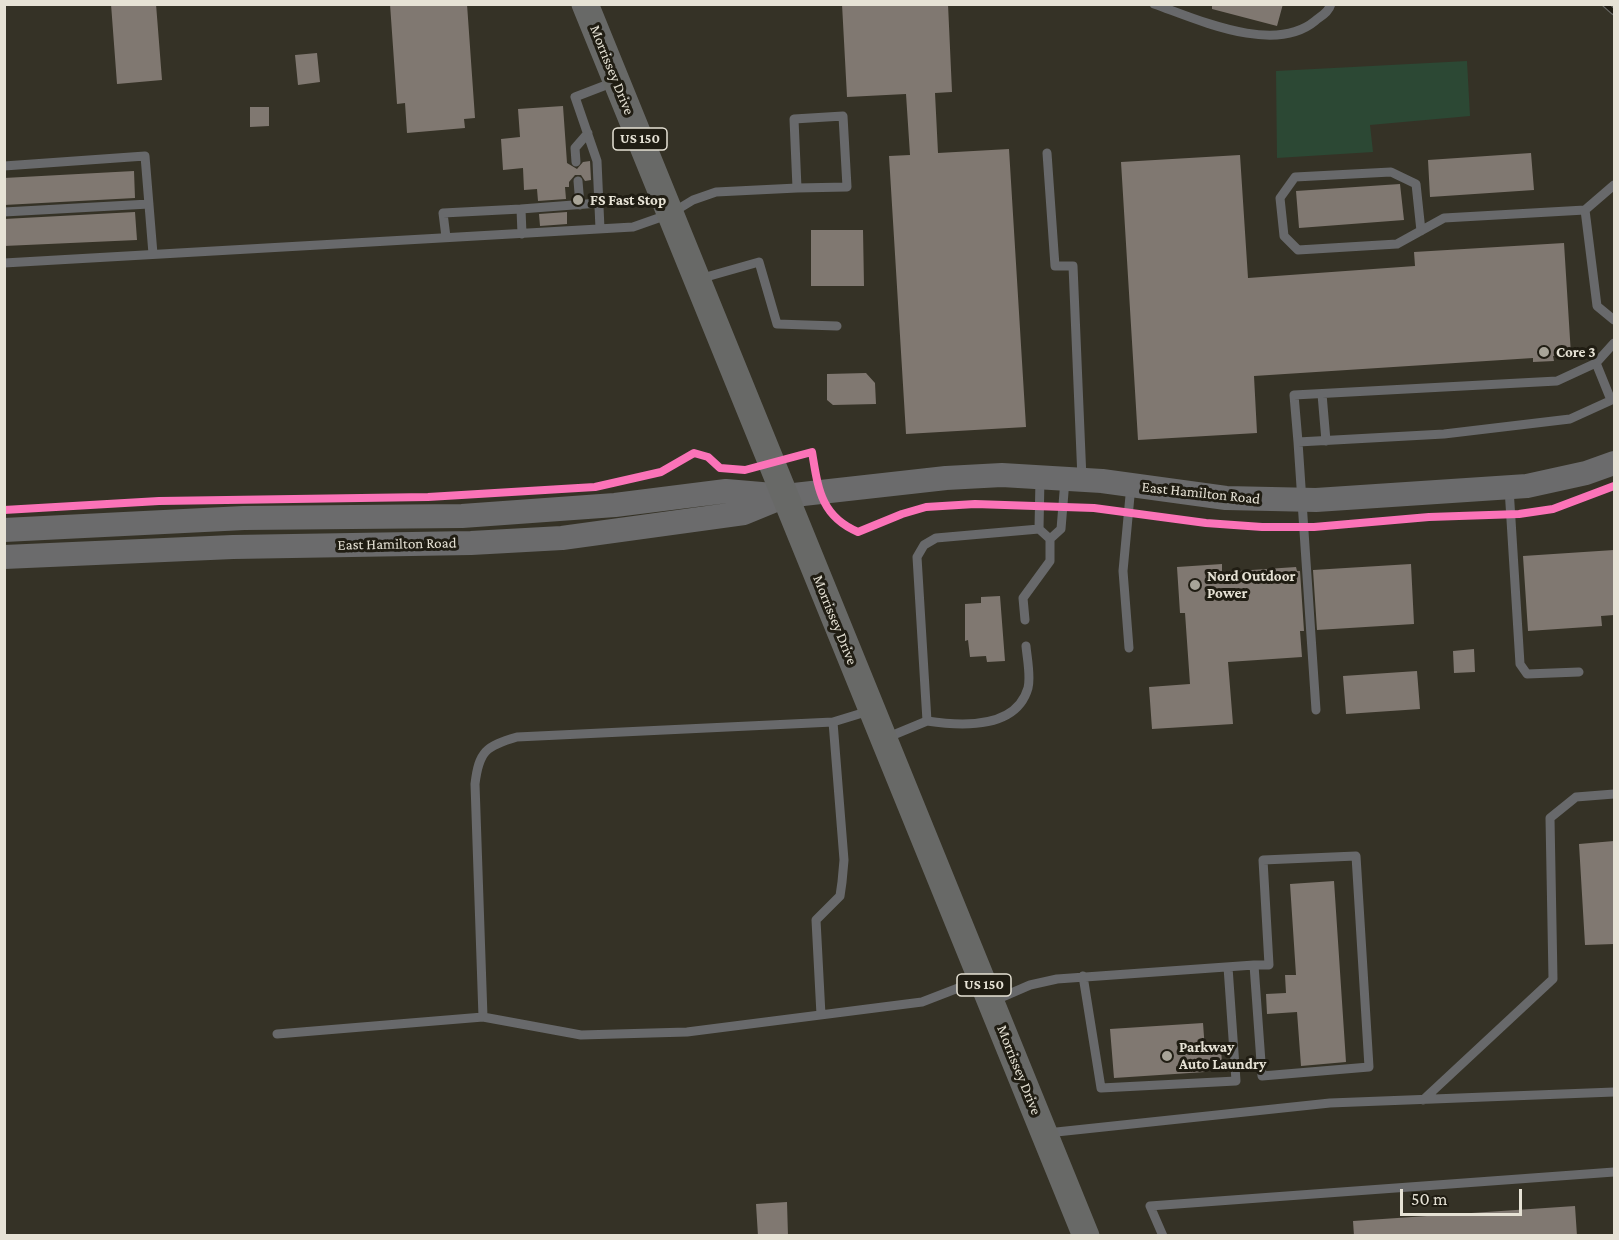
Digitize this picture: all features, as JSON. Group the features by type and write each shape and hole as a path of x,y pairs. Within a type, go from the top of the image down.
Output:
{"main road":[{"name":"Morrissey Drive","path":"585,4 1086,1236"},
{"name":"East Hamilton Road","path":"4,530 244,518 462,516 615,505 726,490 785,496 946,478 1040,476 1073,478 1226,498 1301,501 1509,488 1549,482 1614,463"},
{"name":"East Hamilton Road","path":"4,557 233,547 471,543 562,538 744,513 785,496"}],"lane":[{"path":"1154,4 1236,31 1263,35 1290,33 1309,26 1329,9 1331,4"},
{"path":"600,229 597,161 575,97 616,81"},
{"path":"4,263 633,227 670,214 693,200 716,192 847,187 843,116 794,118 797,188"},
{"path":"576,162 575,148 578,141 588,134"},
{"path":"1025,620 1023,598 1050,561 1050,539 1060,529 1073,478 1073,266 1055,266 1047,153"},
{"path":"4,166 145,156 153,254"},
{"path":"1421,231 1416,184 1391,172 1296,177 1280,198 1284,236 1298,250 1396,244 1421,231 1444,218 1585,210 1614,185"},
{"path":"578,182 580,205"},
{"path":"446,237 443,213 599,203"},
{"path":"4,212 149,204"},
{"path":"520,209 522,234"},
{"path":"1585,210 1597,306 1614,320"},
{"path":"697,280 759,262 777,324 837,326"},
{"path":"1316,710 1294,396 1557,381 1596,363 1614,343"},
{"path":"1298,442 1444,434 1570,419 1613,399 1596,363"},
{"path":"1322,394 1326,441"},
{"path":"1039,529 1040,476"},
{"path":"1129,648 1123,571 1131,486"},
{"path":"1509,488 1520,664 1527,674 1579,672"},
{"path":"927,721 917,557 924,545 936,538 1039,529 1050,539"},
{"path":"884,739 927,721 953,725 989,722 1017,708 1028,687 1026,646"},
{"path":"483,1017 475,784 480,762 492,744 517,737 833,722 872,710"},
{"path":"821,1015 816,920 840,896 844,860 833,722"},
{"path":"1423,1100 1553,979 1550,818 1576,797 1614,794"},
{"path":"277,1034 483,1017 581,1035 687,1032 922,1002 1083,976 1254,965 1269,965 1263,860 1356,855 1369,1067 1262,1076 1254,965"},
{"path":"1083,976 1101,1088 1236,1081 1228,967"},
{"path":"1045,1133 1330,1103 1614,1092"},
{"path":"1163,1236 1150,1206 1614,1172"}],"green space":[{"path":"1467,61 1470,116 1370,125 1373,152 1277,158 1276,71"}],"building":[{"path":"111,4 156,4 162,80 117,84"},
{"path":"390,4 467,4 475,118 464,119 465,128 407,133 405,103 397,104"},
{"path":"842,4 948,4 952,92 935,93 938,153 1009,149 1026,427 906,434 889,156 910,155 906,94 847,97"},
{"path":"1212,4 1283,4 1277,26 1212,9"},
{"path":"317,53 320,82 298,85 295,55"},
{"path":"563,106 567,163 577,169 583,162 590,161 591,180 585,181 581,175 575,175 569,182 569,187 565,187 566,199 538,201 537,189 524,190 523,168 503,170 501,139 520,137 518,109"},
{"path":"250,107 269,107 269,126 250,127"},
{"path":"1531,153 1534,190 1430,197 1428,160"},
{"path":"1240,155 1248,278 1415,266 1414,252 1564,243 1571,355 1553,356 1554,361 1533,362 1533,358 1254,376 1257,433 1138,440 1121,162"},
{"path":"134,171 135,198 4,205 4,178"},
{"path":"1400,184 1404,220 1299,228 1296,191"},
{"path":"135,212 137,240 4,246 4,219"},
{"path":"567,212 567,224 540,226 539,214"},
{"path":"811,230 863,230 864,286 811,286"},
{"path":"866,373 875,383 876,404 833,405 827,400 827,374"},
{"path":"1614,550 1614,615 1601,616 1602,626 1528,631 1523,556"},
{"path":"1222,564 1222,572 1296,567 1297,571 1300,571 1304,631 1300,631 1302,657 1228,662 1233,724 1152,729 1149,687 1190,684 1185,613 1180,613 1177,567"},
{"path":"1411,564 1414,624 1317,630 1313,570"},
{"path":"1000,596 1005,661 987,662 986,656 970,657 968,640 965,641 965,604 981,603 981,597"},
{"path":"1474,649 1475,672 1454,673 1453,651"},
{"path":"1417,671 1420,709 1346,714 1343,676"},
{"path":"1614,841 1614,944 1585,945 1579,844"},
{"path":"1334,881 1346,1062 1301,1066 1297,1012 1267,1014 1266,994 1286,993 1285,975 1296,975 1290,884"},
{"name":"Parkway Auto Laundry","path":"1203,1023 1205,1050 1221,1049 1222,1063 1205,1064 1205,1072 1114,1078 1110,1029"},
{"path":"787,1202 788,1236 758,1236 756,1204"},
{"path":"1575,1206 1577,1236 1354,1236 1353,1221"}],"railway":[{"path":"1605,4 1614,12"}],"cycle path":[{"path":"4,510 159,501 428,497 595,487 661,472 694,453 708,457 720,468 745,470 812,452 819,488 828,509 845,525 858,532 926,507 975,504 1094,508 1206,523 1262,527 1314,527 1429,517 1519,514 1553,509 1614,486"}],"place":[{"name":"FS Fast Stop","path":"578,200"},
{"name":"Core 3","path":"1544,352"},
{"name":"Nord Outdoor Power","path":"1195,585"},
{"name":"Parkway Auto Laundry","path":"1167,1056"}]}
